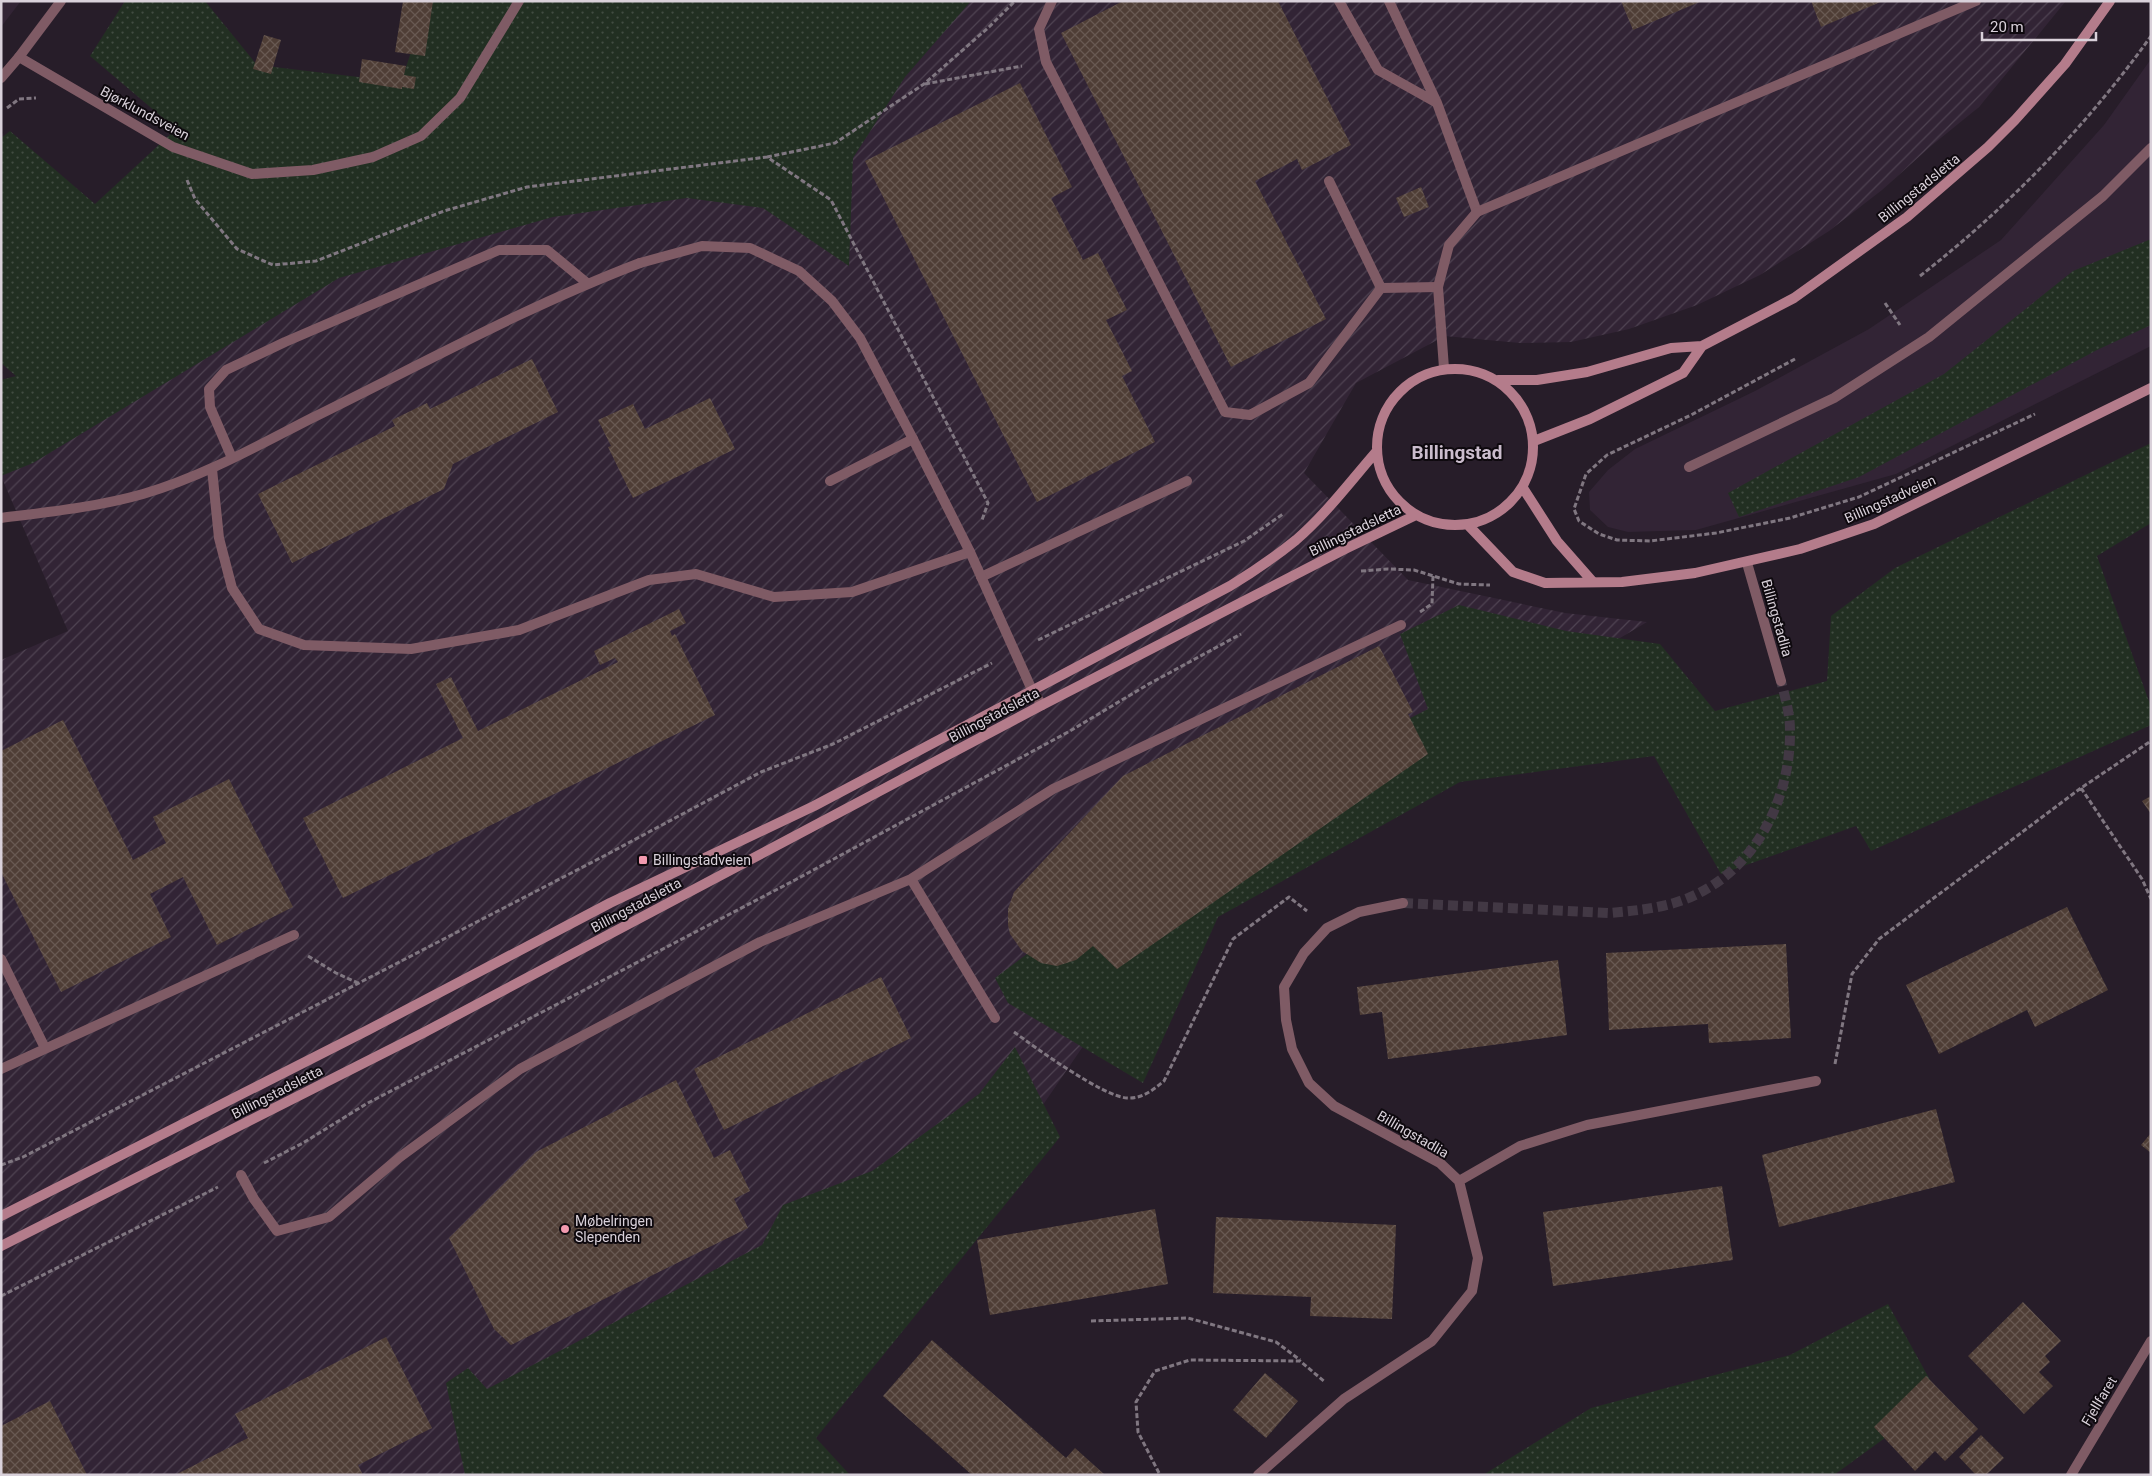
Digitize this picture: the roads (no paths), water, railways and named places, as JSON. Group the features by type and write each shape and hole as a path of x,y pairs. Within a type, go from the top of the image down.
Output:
{"main road":[{"name":"Billingstadsletta","path":"1498,380 1537,380 1587,372 1671,348 1702,346 1794,298 1900,222 1939,191 2015,120 2065,64 2110,1"},
{"name":"Billingstadsletta","path":"1534,441 1590,419 1683,373 1702,346"},
{"path":"1444,368 1463,368 1481,372 1498,380 1523,406 1534,441 1532,465 1523,488 1500,513 1468,525 1441,525 1416,515 1388,488 1376,452 1380,423 1394,396 1416,377 1444,368"},
{"name":"Billingstadveien","path":"1468,525 1513,572 1545,583 1622,582 1747,563 1800,549 1874,524 2151,388"},
{"name":"Billingstadsletta","path":"1,1216 368,1030 610,904 814,806 1230,586 1265,564 1297,539 1321,516 1376,452"},
{"path":"1523,488 1557,541 1593,582"},
{"name":"Billingstadsletta","path":"1,1246 414,1038 1042,705 1345,549 1416,515"}],"street":[{"path":"1,78 20,57 61,1"},
{"name":"Bjørklundsveien","path":"20,57 173,147 252,174 313,170 374,157 421,136 460,98 519,1"},
{"path":"1052,1 1039,29 1046,62 1225,412 1250,415 1309,383 1381,288"},
{"path":"1338,1 1378,70 1437,103"},
{"path":"1389,1 1437,103 1476,212"},
{"path":"1444,368 1438,287 1450,245 1476,212 1976,1"},
{"path":"1689,467 1834,398 1929,336 2103,196 2151,148"},
{"path":"1329,181 1381,288"},
{"path":"1,518 76,509 144,494 212,468 587,283 640,263 702,246 750,248 799,271 832,301 860,338 970,552 1014,652 1032,690 1042,705"},
{"path":"232,458 210,407 209,389 226,370 285,342 500,250 547,250 587,283"},
{"path":"1381,288 1438,287"},
{"path":"830,481 913,440"},
{"path":"212,468 219,538 232,588 259,629 304,645 411,649 519,630 649,580 696,574 774,597 852,592 970,552"},
{"path":"981,577 1188,481"},
{"name":"Billingstadlia","path":"1747,563 1781,682"},
{"path":"241,1175 254,1200 278,1231 329,1217 400,1157 520,1070 760,942 911,879 1053,789 1401,625"},
{"path":"911,879 995,1018"},
{"name":"Billingstadlia","path":"1403,903 1359,912 1327,928 1304,953 1284,987 1286,1020 1292,1049 1309,1083 1334,1106 1440,1163 1459,1181"},
{"path":"1,1069 294,935"},
{"path":"1,959 46,1048"},
{"path":"1258,1475 1344,1399 1432,1341 1472,1291 1478,1258 1459,1181 1520,1146 1587,1125 1816,1081"},
{"name":"Fjellfaret","path":"2071,1475 2151,1341"}],"tunnel":[{"path":"1403,903 1610,913 1666,905 1701,892 1724,877 1744,858 1774,812 1783,786 1790,730 1781,681"}],"place":[{"name":"Billingstadveien","path":"643,860"},
{"name":"Møbelringen Slependen","path":"565,1229"}],"district":[{"name":"Billingstad","path":"1457,452"}]}
